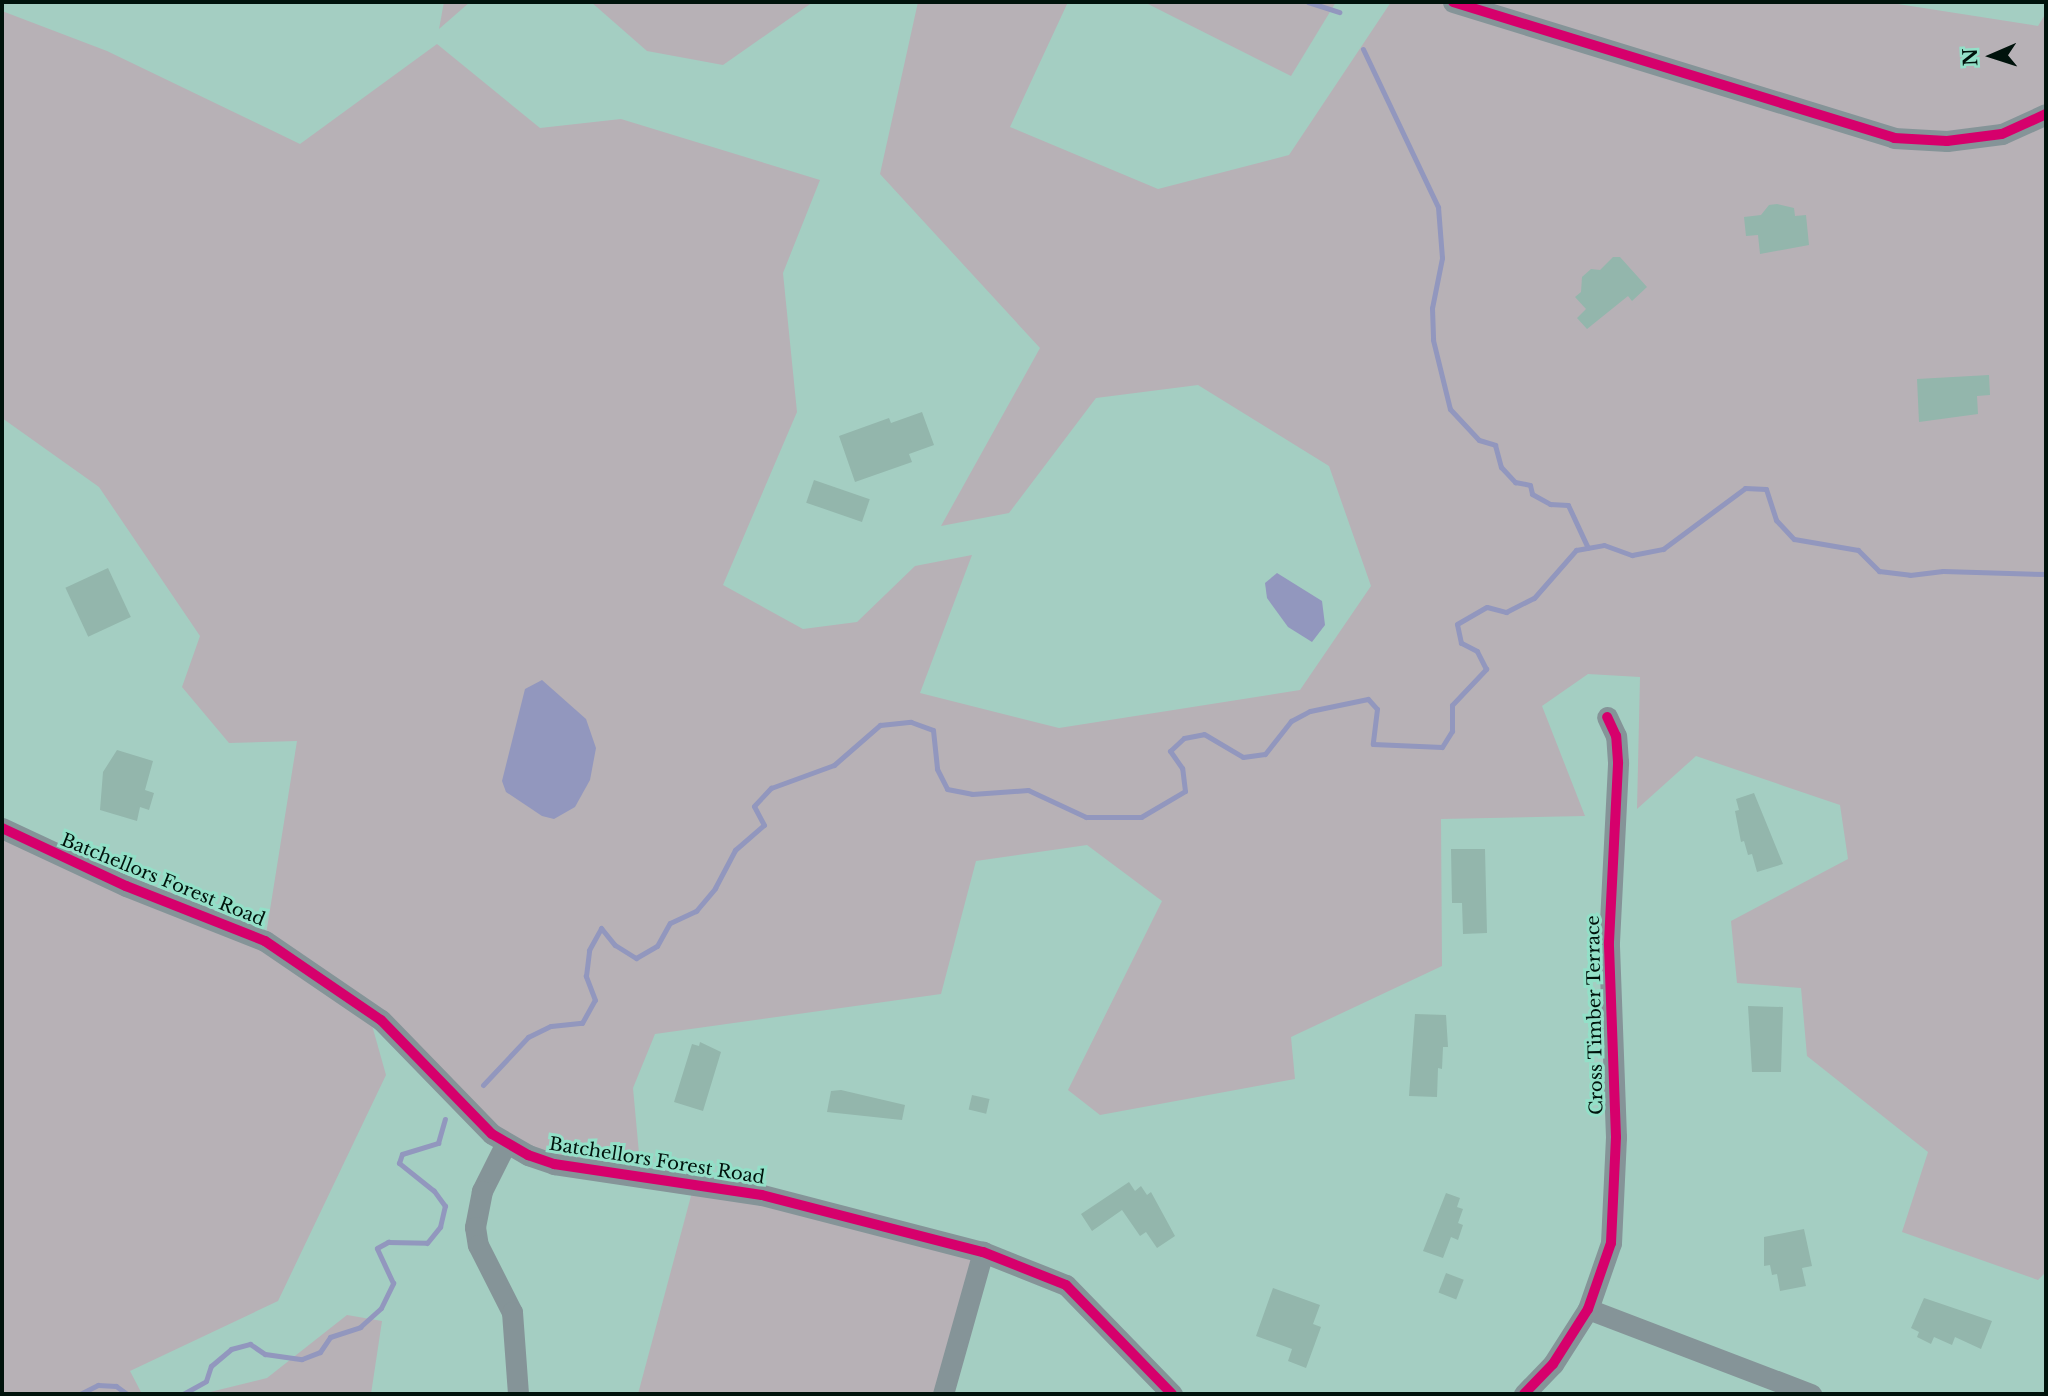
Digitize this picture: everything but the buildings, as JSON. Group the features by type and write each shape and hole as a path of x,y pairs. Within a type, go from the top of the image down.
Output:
{"street":[{"path":"1453,2 1894,138 1947,141 2002,134 2046,114"},
{"name":"Cross Timber Terrace","path":"1524,1394 1553,1364 1588,1309 1611,1243 1616,1137 1609,942 1618,762 1616,736 1607,718"},
{"name":"Batchellors Forest Road","path":"2,828 126,886 265,941 381,1020 451,1095 506,1143 554,1164 762,1195 983,1252 1066,1285 1172,1394"},
{"path":"506,1143 482,1191 475,1227 478,1245 513,1312 518,1394"},
{"path":"943,1394 983,1252"},
{"path":"1588,1309 1811,1394"}],"shaded area":[{"path":"444,2 470,2 439,29"},
{"path":"591,2 813,2 723,65 647,51"},
{"path":"918,2 1068,2 1010,127 1158,189 1289,155 1391,2 1885,2 2038,26 2046,13 2046,1272 2038,1280 1902,1232 1928,1152 1807,1056 1801,988 1737,983 1731,921 1848,859 1840,805 1696,756 1637,809 1640,677 1588,674 1542,706 1585,816 1441,819 1442,966 1291,1037 1295,1079 1100,1115 1068,1090 1162,901 1087,845 976,861 941,994 655,1034 633,1088 641,1175 528,1155 368,1011 386,1075 278,1301 130,1371 142,1394 2,1394 2,828 265,941 297,741 229,743 182,687 200,636 99,487 2,418 2,11 107,51 300,144 437,44 540,128 621,119 820,180 783,273 797,412 723,585 803,629 857,622 915,566 972,555 920,693 1059,728 1300,690 1371,586 1329,466 1198,385 1096,398 1009,513 941,526 1040,348 880,174"},
{"path":"1144,2 1336,2 1291,76"},
{"path":"695,1181 983,1252 936,1394 638,1394"},
{"path":"347,1315 382,1321 371,1394 202,1394 267,1378"}],"water":[{"path":"1277,573 1322,601 1325,625 1312,642 1288,627 1267,598 1265,583"},
{"path":"542,680 586,719 596,748 590,780 575,807 554,819 542,816 506,792 502,781 525,689"}],"waterway":[{"path":"1308,2 1339,12"},
{"path":"1363,49 1438,207 1442,258 1432,308 1433,340 1450,409 1479,440 1495,445 1501,467 1515,482 1530,485 1532,494 1550,504 1568,505 1588,548"},
{"path":"483,1085 528,1037 551,1026 582,1023 595,1000 586,976 589,950 601,928 615,945 636,958 657,946 670,923 696,911 715,888 735,850 764,825 754,806 771,788 834,765 880,725 911,722 933,730 937,769 947,789 972,794 1028,790 1086,817 1141,817 1185,791 1182,768 1170,751 1184,738 1204,734 1243,757 1265,754 1291,721 1310,711 1368,699 1377,709 1373,744 1442,747 1452,731 1452,705 1486,669 1477,651 1461,643 1457,624 1487,607 1506,612 1534,598 1576,550 1604,545 1632,555 1663,549 1745,488 1766,489 1776,520 1794,539 1858,550 1879,571 1910,575 1943,571 2046,574"},
{"path":"183,1394 206,1381 211,1366 231,1349 250,1344 265,1354 302,1359 320,1352 330,1337 360,1327 381,1308 393,1283 377,1248 388,1242 427,1243 440,1227 445,1206 434,1191 399,1163 402,1154 438,1143 445,1119"},
{"path":"80,1394 98,1385 116,1386 127,1394"}],"cycle path":[{"path":"1453,2 1894,138 1947,141 2002,134 2046,114"},
{"path":"1524,1394 1553,1364 1588,1309 1611,1243 1616,1137 1609,942 1618,762 1616,736 1607,717"},
{"path":"2,828 126,886 265,941 381,1020 492,1134 528,1155 554,1164 762,1195 983,1252 1066,1285 1172,1394"}]}
